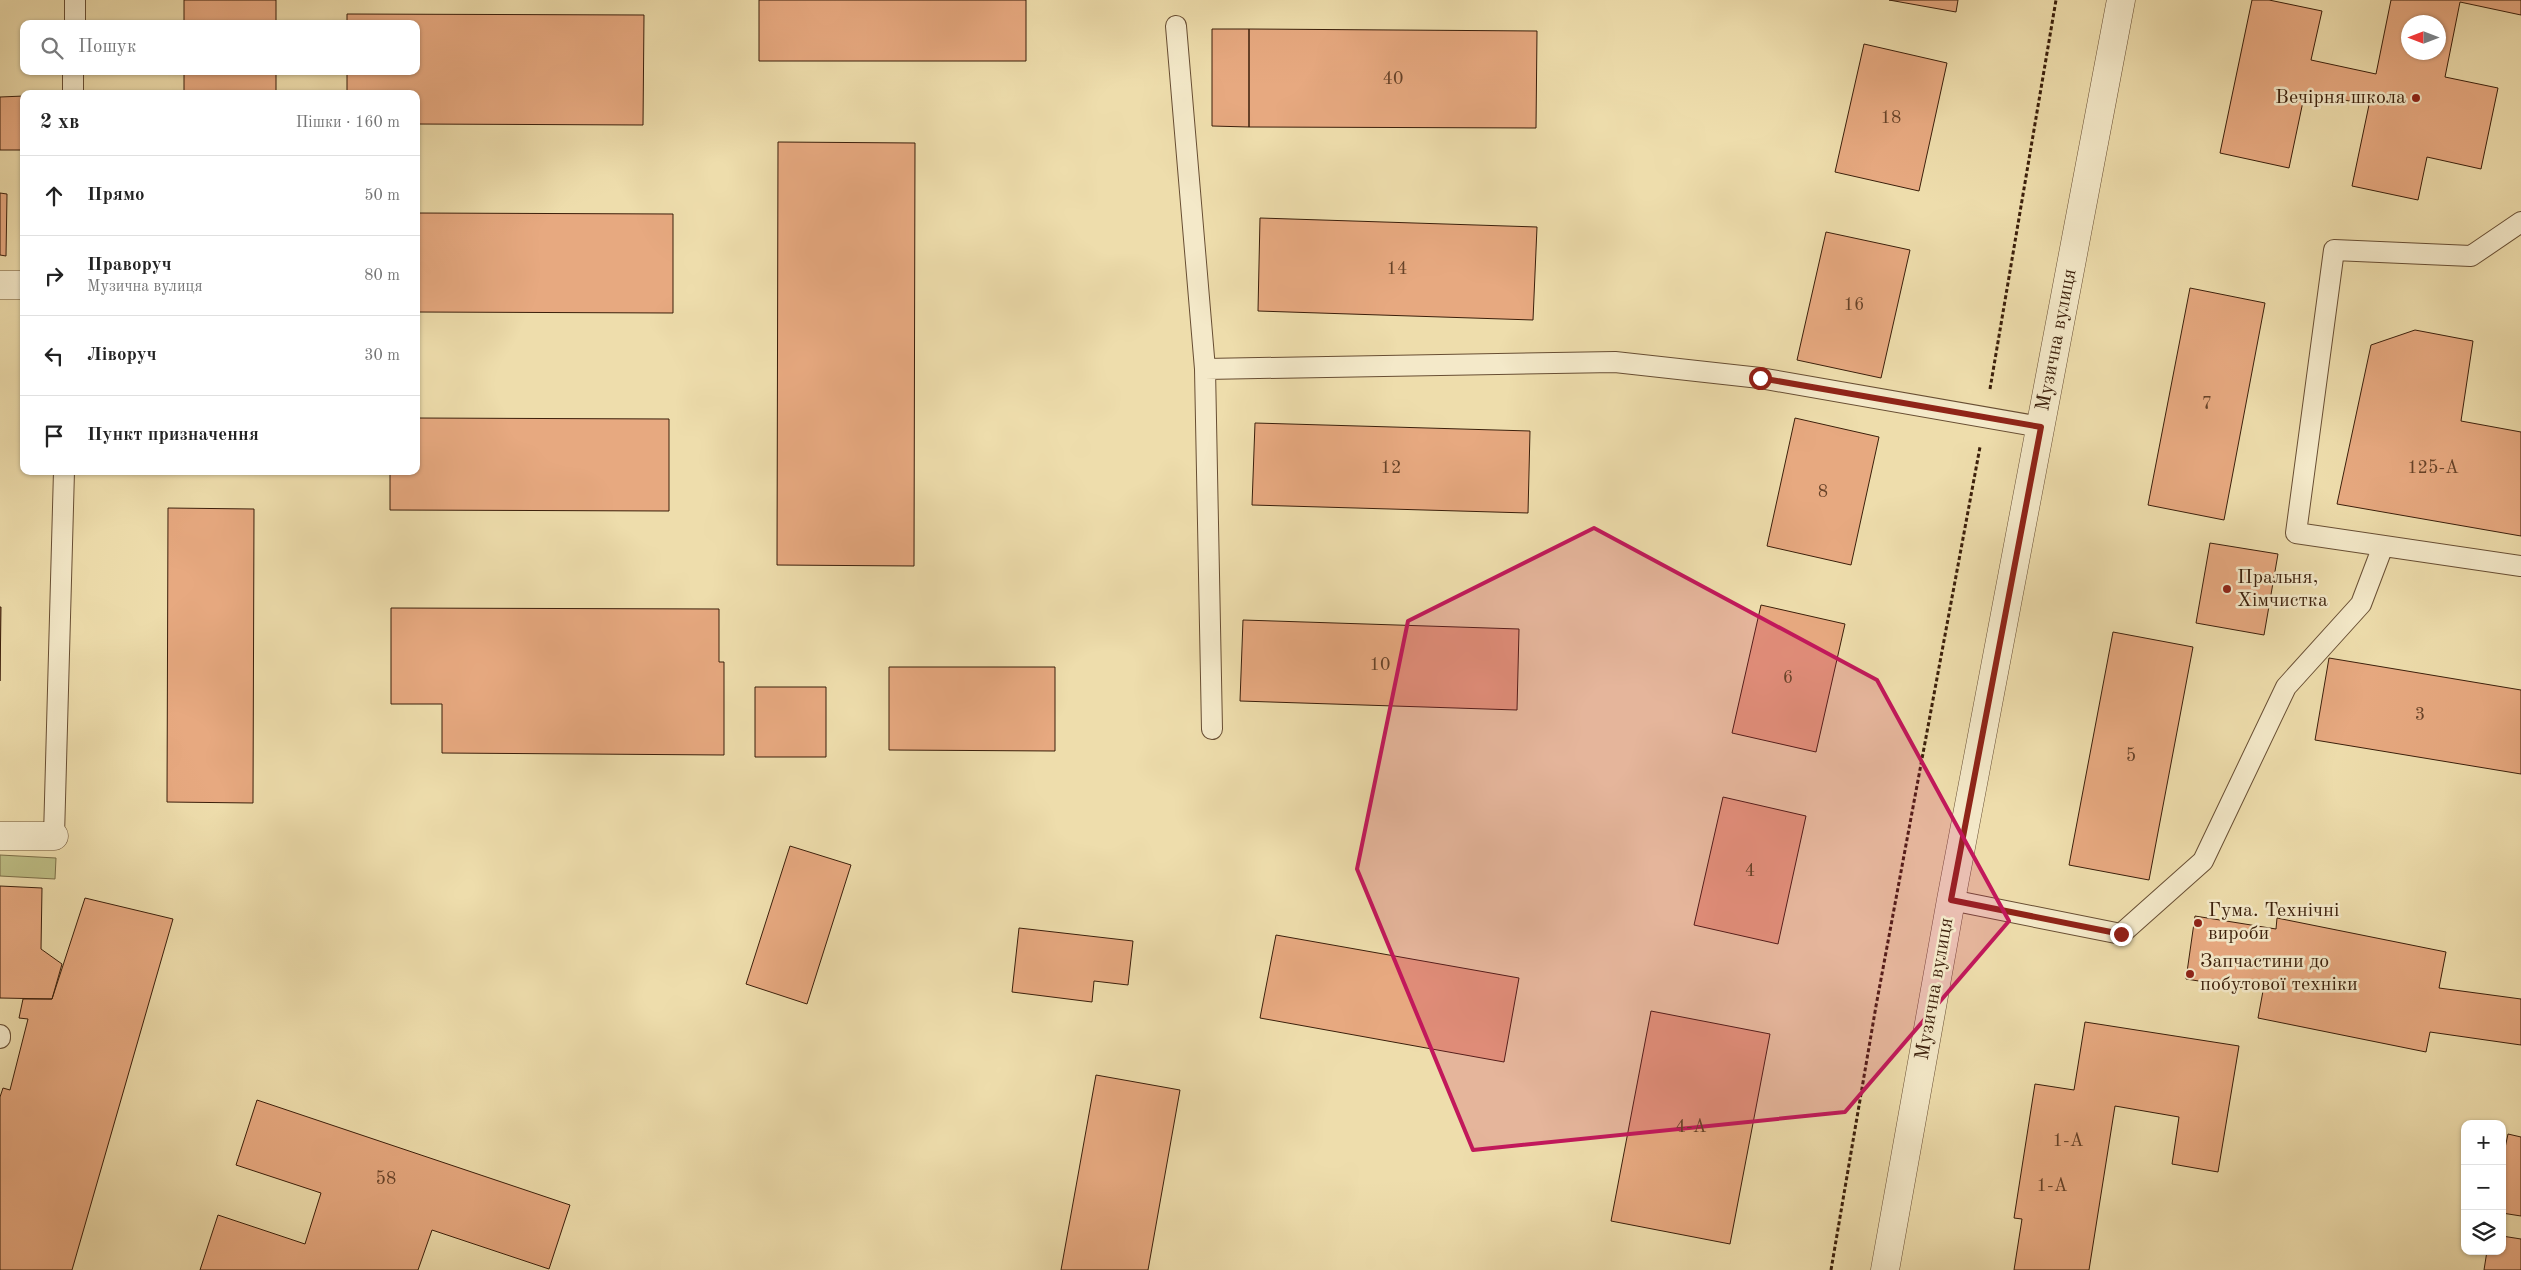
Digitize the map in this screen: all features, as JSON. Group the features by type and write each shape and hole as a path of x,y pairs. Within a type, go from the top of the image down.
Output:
{"street":[{"name":"Музична вулиця","path":"1886,1270 1951,900 2121,0"},
{"path":"0,285 20,285"},
{"path":"0,836 54,836"}],"lane":[{"path":"75,0 75,20"},
{"path":"1176,26 1205,369 1212,729"},
{"path":"73,75 73,90"},
{"path":"2521,222 2471,256 2334,250 2296,533 2521,566"},
{"path":"1205,369 1615,362 1760,378 2041,427"},
{"path":"54,836 64,475"},
{"path":"1951,900 2121,934 2203,861 2286,687 2361,604 2383,546"}],"path":[{"path":"1831,1270 1879,987 1985,416 2056,0"}],"highlighted area":[{"path":"1594,528 1877,680 2009,921 1845,1112 1473,1150 1357,869 1408,621"}],"green space":[{"path":"0,855 56,858 55,879 0,876"}],"building":[{"path":"184,0 276,0 276,20 184,20"},
{"path":"759,0 1026,0 1026,61 759,61"},
{"path":"1889,0 1958,0 1956,12"},
{"name":"Вечірня школа","path":"2252,0 2269,0 2322,11 2311,60 2376,74 2391,0 2521,0 2521,15 2460,2 2445,77 2498,88 2481,169 2427,157 2418,200 2352,186 2369,105 2305,92 2289,168 2220,153"},
{"path":"347,14 644,15 643,125 420,124 420,90 347,90 347,75 420,75 420,20 347,20"},
{"path":"1212,29 1249,29 1249,127 1212,126"},
{"path":"1249,29 1537,31 1536,128 1249,127"},
{"path":"1864,44 1947,63 1919,191 1835,172"},
{"path":"184,75 276,75 276,90 184,90"},
{"path":"20,96 20,150 0,150 0,97"},
{"path":"778,142 915,143 914,566 777,565"},
{"path":"0,193 7,194 6,256 0,255"},
{"path":"420,213 673,214 673,313 420,312"},
{"path":"1260,218 1537,227 1533,320 1258,311"},
{"path":"1826,232 1910,250 1881,378 1797,360"},
{"path":"2190,288 2265,303 2224,520 2148,505"},
{"path":"2415,330 2473,341 2461,421 2521,432 2521,536 2337,504 2371,345"},
{"path":"420,418 669,419 669,511 390,510 390,475 420,475"},
{"path":"1795,418 1879,437 1851,565 1767,546"},
{"path":"1255,423 1530,431 1528,513 1252,505"},
{"path":"168,508 254,509 253,803 167,802"},
{"path":"2210,543 2278,554 2264,635 2196,623"},
{"path":"1761,605 1845,624 1816,752 1732,733"},
{"path":"0,607 1,607 0,681"},
{"path":"391,608 719,609 719,662 724,662 724,755 442,753 442,704 391,704"},
{"path":"1243,620 1519,629 1517,710 1240,701"},
{"path":"2113,632 2193,647 2149,880 2069,865"},
{"path":"2329,658 2521,690 2521,774 2315,740"},
{"path":"889,667 1055,667 1055,751 889,750"},
{"path":"755,687 826,687 826,757 755,757"},
{"path":"1723,797 1806,816 1778,944 1694,925"},
{"path":"790,846 851,865 807,1004 746,984"},
{"path":"0,886 42,888 41,949 62,964 52,999 0,998"},
{"path":"85,898 173,919 72,1270 0,1270 0,1097 3,1088 10,1090 28,1019 19,1018 23,999 52,999"},
{"path":"2195,916 2276,929 2277,918 2446,952 2439,988 2521,999 2521,1045 2430,1032 2426,1052 2258,1018 2263,991 2186,979"},
{"path":"1019,928 1133,941 1128,985 1094,981 1092,1002 1012,992"},
{"path":"1276,935 1519,978 1504,1062 1260,1018"},
{"path":"1651,1011 1770,1034 1730,1244 1611,1221"},
{"path":"2085,1022 2239,1046 2218,1172 2172,1164 2179,1117 2115,1106 2089,1270 2014,1270 2022,1219 2014,1218 2035,1084 2074,1090"},
{"path":"1096,1075 1180,1090 1148,1270 1061,1270"},
{"path":"257,1100 570,1205 549,1269 432,1230 418,1270 200,1270 218,1215 305,1244 321,1193 236,1165"},
{"path":"2508,1134 2521,1137 2521,1216 2506,1214 2506,1143"},
{"path":"2506,1237 2521,1239 2521,1270 2484,1270 2486,1255 2506,1255"}],"place":[{"name":"Вечірня школа","path":"2416,98"},
{"name":"Пральня, Хімчистка","path":"2227,589"},
{"name":"Гума. Технічні вироби","path":"2198,923"},
{"name":"Запчастини до побутової техніки","path":"2190,974"}],"route":[{"path":"1760,378 2041,427 1951,900 2121,934"}]}
